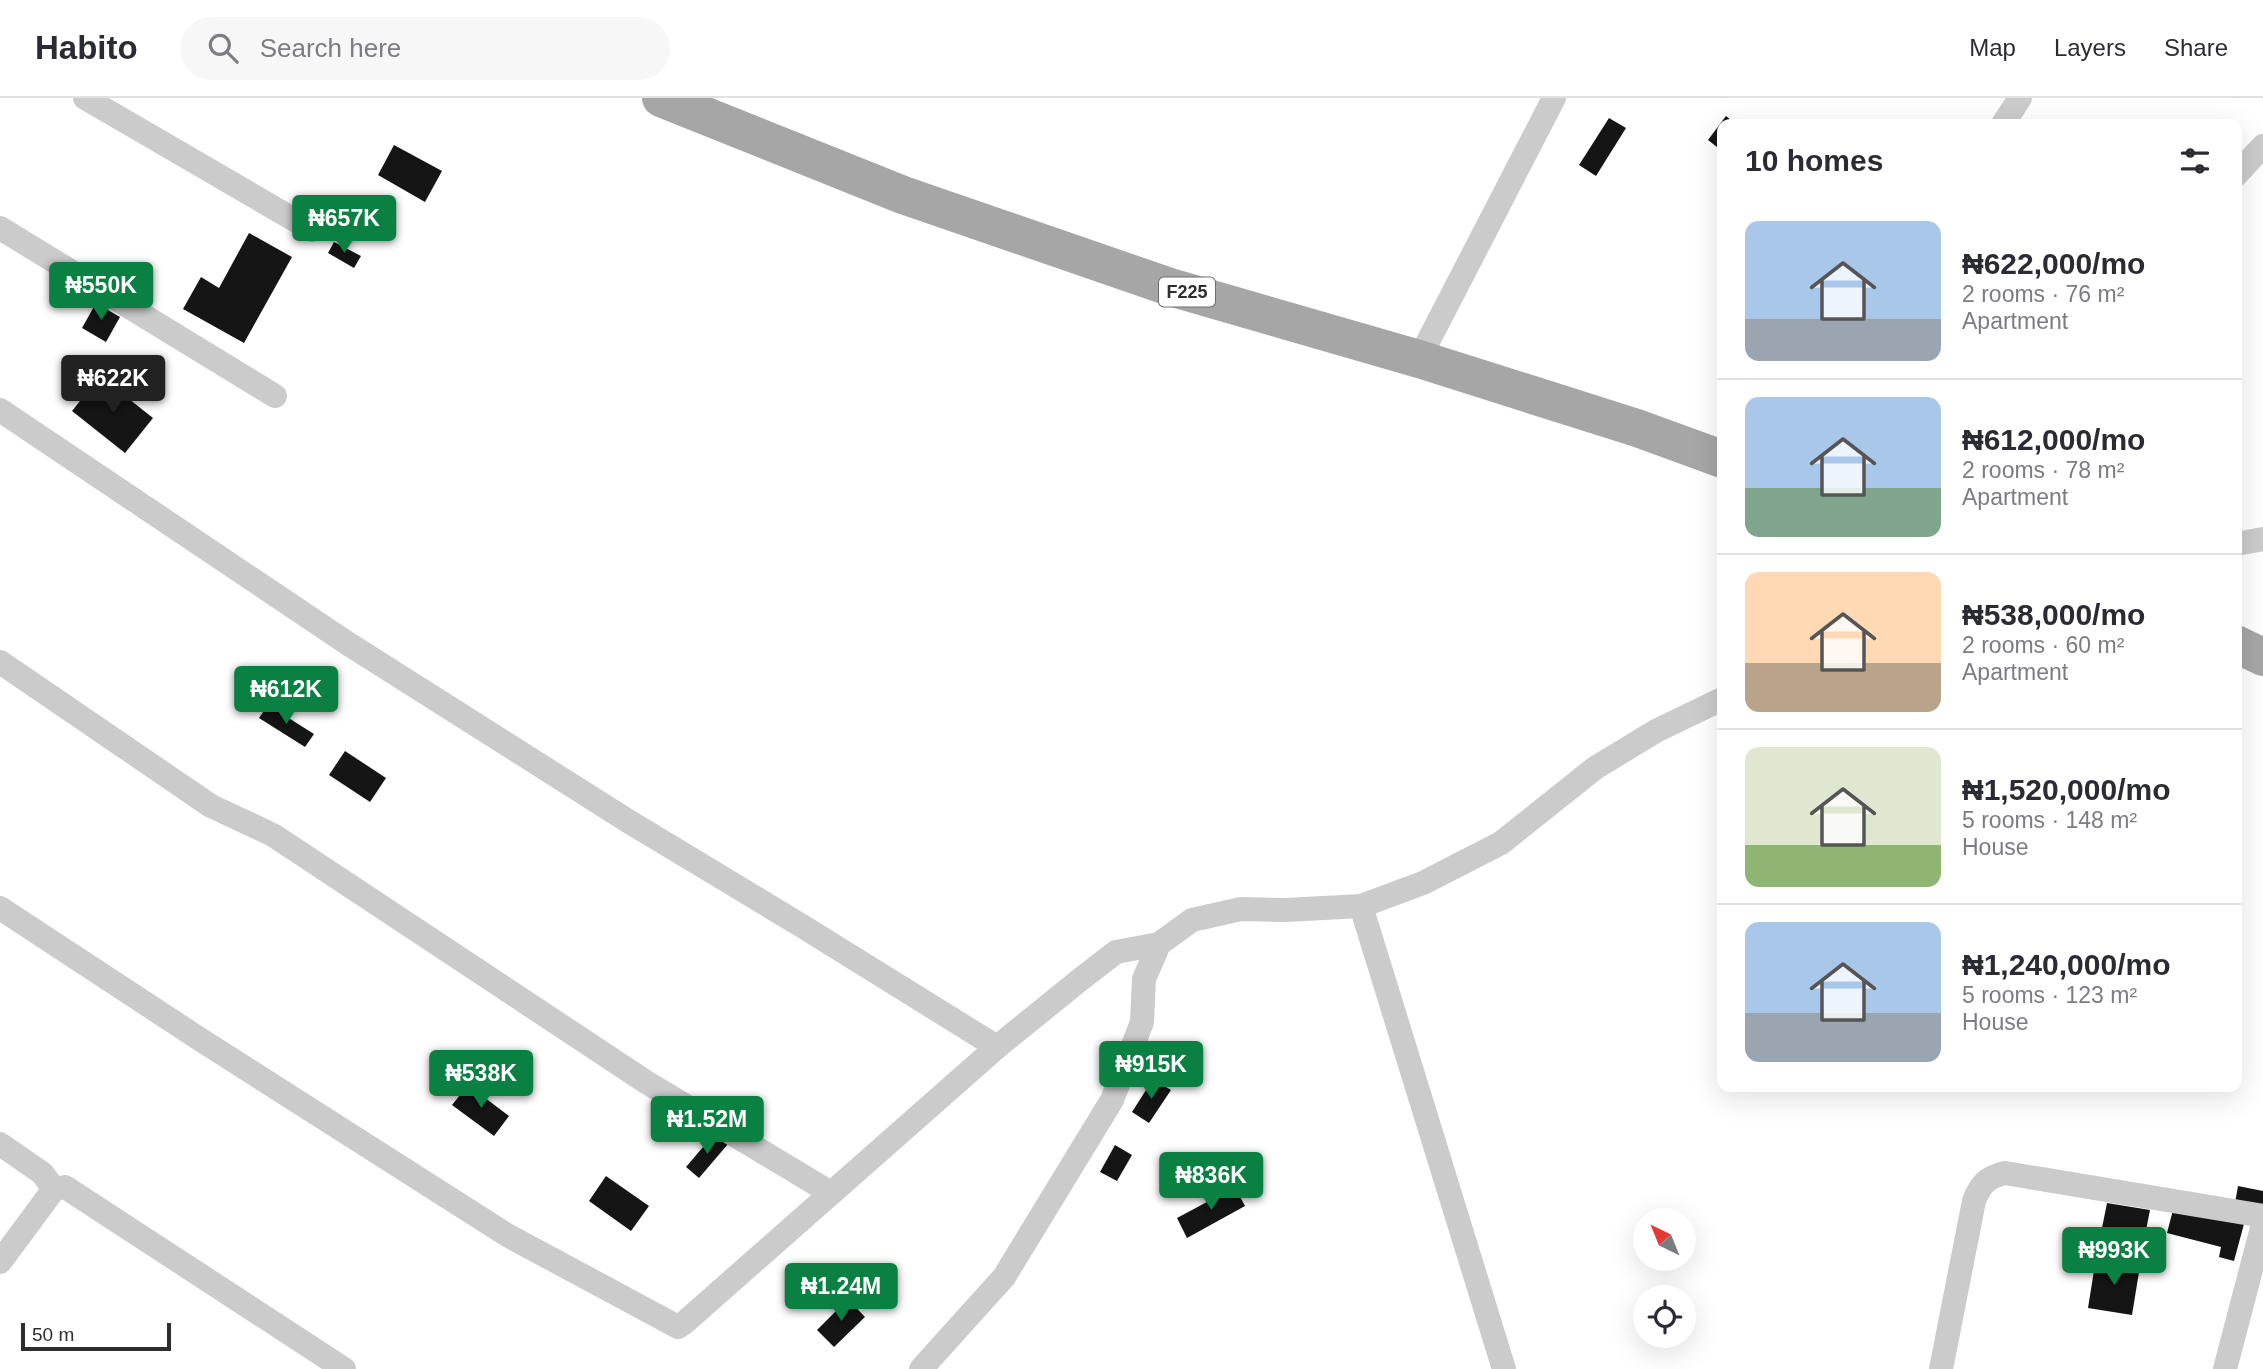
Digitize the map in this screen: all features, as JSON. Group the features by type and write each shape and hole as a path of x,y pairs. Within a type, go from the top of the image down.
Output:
{"main road":[{"name":"F225","path":"661,98 903,195 1132,274 1419,359 1637,428 1717,457"},
{"path":"2242,647 2263,657"}],"street":[{"path":"85,98 312,230"},
{"path":"1419,359 1554,98"},
{"path":"2006,119 2020,98"},
{"path":"2242,169 2263,146"},
{"path":"0,228 275,396"},
{"path":"0,410 370,658 628,821 997,1047"},
{"path":"2242,543 2263,538"},
{"path":"0,662 211,806 273,835 646,1082 831,1194"},
{"path":"0,908 507,1235 678,1327 997,1047 1116,952 1159,944 1192,920 1241,909 1286,910 1361,906 1423,883 1501,843 1595,768 1656,731 1717,701"},
{"path":"1361,906 1503,1369"},
{"path":"922,1369 1004,1277 1112,1100 1142,1022 1144,979 1159,944"},
{"path":"0,1144 42,1173 54,1189"},
{"path":"1941,1369 1974,1201 1979,1187 1992,1176 2005,1172 2263,1216"},
{"path":"0,1262 54,1189 65,1187 344,1369"},
{"path":"2225,1369 2263,1224"}],"building":[{"path":"1609,118 1626,128 1596,176 1579,165"},
{"path":"1717,128 1717,147 1708,140"},
{"path":"394,145 442,171 425,202 378,175"},
{"path":"249,233 292,257 244,343 183,309 201,277 219,288"},
{"path":"334,242 361,256 354,268 328,253"},
{"path":"96,303 120,317 106,342 82,328"},
{"path":"100,376 153,418 125,453 72,411"},
{"path":"268,705 314,734 305,747 259,718"},
{"path":"345,751 386,778 370,802 329,775"},
{"path":"1153,1079 1171,1090 1149,1123 1132,1112"},
{"path":"468,1085 509,1116 494,1136 452,1105"},
{"path":"715,1133 728,1144 699,1178 686,1167"},
{"path":"1115,1145 1132,1155 1117,1181 1100,1172"},
{"path":"606,1176 649,1206 631,1231 589,1201"},
{"path":"2238,1186 2263,1191 2263,1208 2235,1203"},
{"path":"1235,1187 1245,1206 1187,1238 1177,1218"},
{"path":"2107,1203 2150,1210 2140,1261 2097,1253"},
{"path":"2174,1206 2244,1224 2234,1261 2219,1257 2221,1247 2167,1233"},
{"path":"2096,1258 2140,1266 2132,1315 2088,1308"},
{"path":"848,1299 865,1317 834,1347 817,1330"}]}
